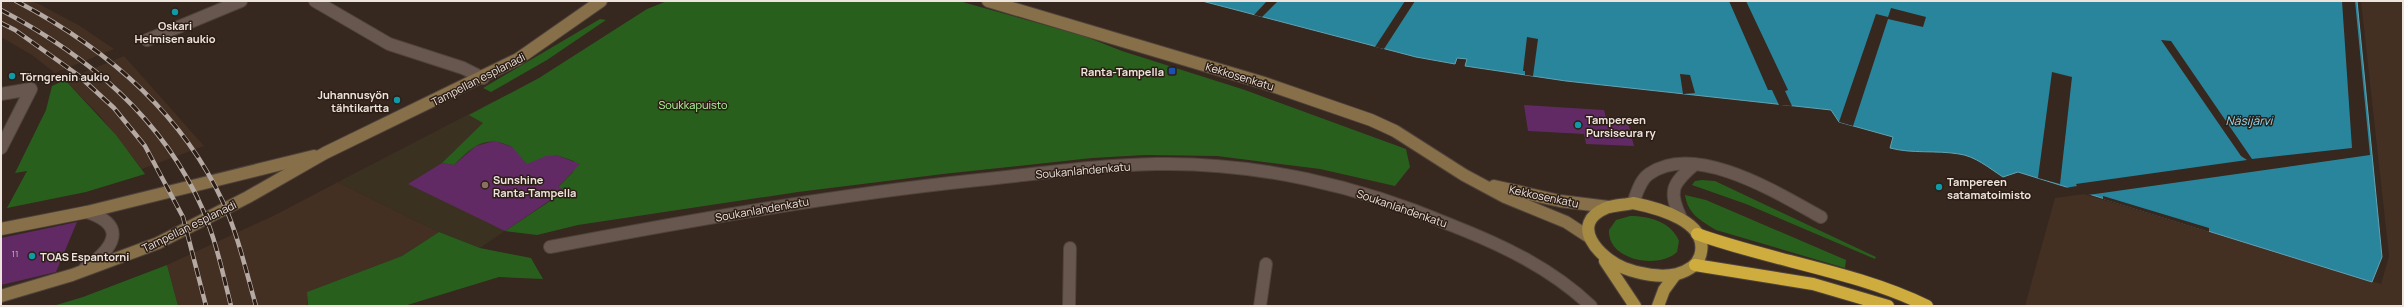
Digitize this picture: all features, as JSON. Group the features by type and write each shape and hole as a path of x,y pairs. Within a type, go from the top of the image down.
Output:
{"highway":[{"path":"1697,234 1739,250 1879,286 1907,296 1927,306"},
{"path":"1695,265 1813,284 1888,306"}],"main road":[{"path":"1603,256 1629,271 1660,276 1674,275 1695,265 1701,254 1700,240 1697,234 1681,218 1658,208 1633,203 1609,206 1598,212 1591,219 1588,228 1589,237 1594,247 1603,256 1635,306"},
{"path":"1658,306 1664,290 1674,275"}],"street":[{"path":"147,40 241,1"},
{"path":"315,1 383,42 407,51 461,65 483,78"},
{"name":"Tampellan esplanadi","path":"1,296 72,275 158,243 248,197 325,153 483,78 548,40 601,1"},
{"name":"Kekkosenkatu","path":"988,1 1264,83 1372,120 1396,130 1444,162 1505,197 1566,222 1589,237"},
{"path":"1,94 31,89 1,148"},
{"name":"Tampellan esplanadi","path":"1,229 87,212 325,153"},
{"name":"Soukanlahdenkatu","path":"550,247 789,203 907,187 1098,168 1153,164 1204,165 1231,167 1333,186 1389,201 1450,224 1529,260 1577,292 1591,306"},
{"path":"1681,218 1671,199 1673,188 1678,179 1694,165"},
{"path":"1633,203 1643,180 1659,167 1694,165 1709,166 1747,179 1820,217"},
{"name":"Kekkosenkatu","path":"1480,182 1560,201 1609,206"},
{"path":"72,275 93,263 104,254 111,243 114,232 110,222 101,216 87,212"},
{"path":"1069,306 1070,248"},
{"path":"1260,306 1266,264"}],"shaded area":[{"path":"1,1 31,1 39,4 80,26 114,49 55,73 32,55 1,37"},
{"path":"2361,1 2403,1 2403,306 2025,306 2055,198 2084,194 2381,284 2389,256"},
{"path":"124,56 204,146 142,169 100,116 65,80"},
{"path":"494,101 600,166 480,248 439,232 338,182"},
{"path":"338,182 439,232 402,256 307,292 307,306 178,306 167,265 277,214"}],"green space":[{"name":"Soukkapuisto","path":"667,1 959,1 1084,36 1122,51 1245,90 1406,149 1410,167 1395,186 1320,169 1217,156 1145,155 1092,158 943,174 798,192 578,225 537,235 505,231 565,191 558,187 573,172 575,166 574,161 556,155 524,172 512,147 503,143 487,142 480,144 467,152 454,165 442,163 483,123 469,115 539,78 647,9"},
{"path":"600,19 606,20 547,60 491,92 483,88"},
{"path":"65,80 116,135 145,174 86,192 7,208 27,171 15,173 46,110 52,86"},
{"path":"1695,181 1715,181 1876,257 1875,259 1746,204 1692,185"},
{"path":"1685,195 1706,200 1846,260 1845,268 1716,230 1700,220 1692,212"},
{"path":"1630,216 1645,217 1659,221 1671,229 1679,241 1677,252 1669,257 1647,261 1635,259 1616,249 1611,240 1609,230 1616,220"},
{"path":"439,232 480,248 531,258 543,279 499,277 404,306 308,306 307,292 402,256"},
{"path":"167,265 178,306 53,306 83,297"}],"water":[{"name":"Näsijärvi","path":"1202,1 2357,1 2382,257 2372,282 2018,172 2003,177 1982,163 1965,155 1907,151 1890,148 1893,137 1839,122 1831,110 1566,81 1465,66 1467,59 1457,58 1455,64 1416,57"}],"pier":[{"path":"1267,1 1278,1 1262,17 1254,15"},
{"path":"1405,1 1415,1 1384,49 1375,47"},
{"path":"1729,1 1746,1 1788,90 1785,91 1792,106 1779,105 1772,90 1768,90"},
{"path":"2342,1 2355,1 2370,155 2088,195 2065,188 2077,186 2076,184 2247,160 2241,156 2161,40 2171,41 2252,159 2352,148"},
{"path":"1891,8 1926,17 1923,27 1888,19 1853,126 1839,122 1876,14 1888,17"},
{"path":"1527,37 1538,39 1533,76 1525,75 1525,71 1523,71"},
{"path":"2052,72 2072,77 2060,184 2038,178"},
{"path":"1680,74 1690,75 1695,93 1683,94"},
{"path":"2103,196 2209,228 2209,232 2103,199"}],"building":[{"name":"Tampereen Pursiseura ry","path":"1524,105 1604,110 1606,117 1627,119 1634,146 1586,144 1584,134 1528,131"},
{"name":"Sunshine Ranta-Tampella","path":"495,141 512,147 527,164 546,156 556,155 580,164 558,187 565,190 505,231 408,184 442,163 454,165 476,146"},
{"name":"TOAS Espantorni","path":"77,222 56,272 1,285 1,238"}],"railway":[{"path":"16,1 48,19 109,61 136,84 162,110 185,138 205,169 223,202 233,227 256,306"},
{"path":"1,10 33,28 93,69 120,93 144,118 167,146 186,177 208,222 231,306"},
{"path":"1,23 15,30 78,75 114,108 145,146 183,217 206,306"}],"place":[{"name":"Oskari Helmisen aukio","path":"175,12"},
{"name":"Ranta-Tampella","path":"1172,71"},
{"name":"Törngrenin aukio","path":"12,76"},
{"name":"Juhannusyön tähtikartta","path":"397,100"},
{"name":"Tampereen Pursiseura ry","path":"1578,125"},
{"name":"Sunshine Ranta-Tampella","path":"485,185"},
{"name":"Tampereen satamatoimisto","path":"1939,187"},
{"name":"TOAS Espantorni","path":"32,256"}]}
